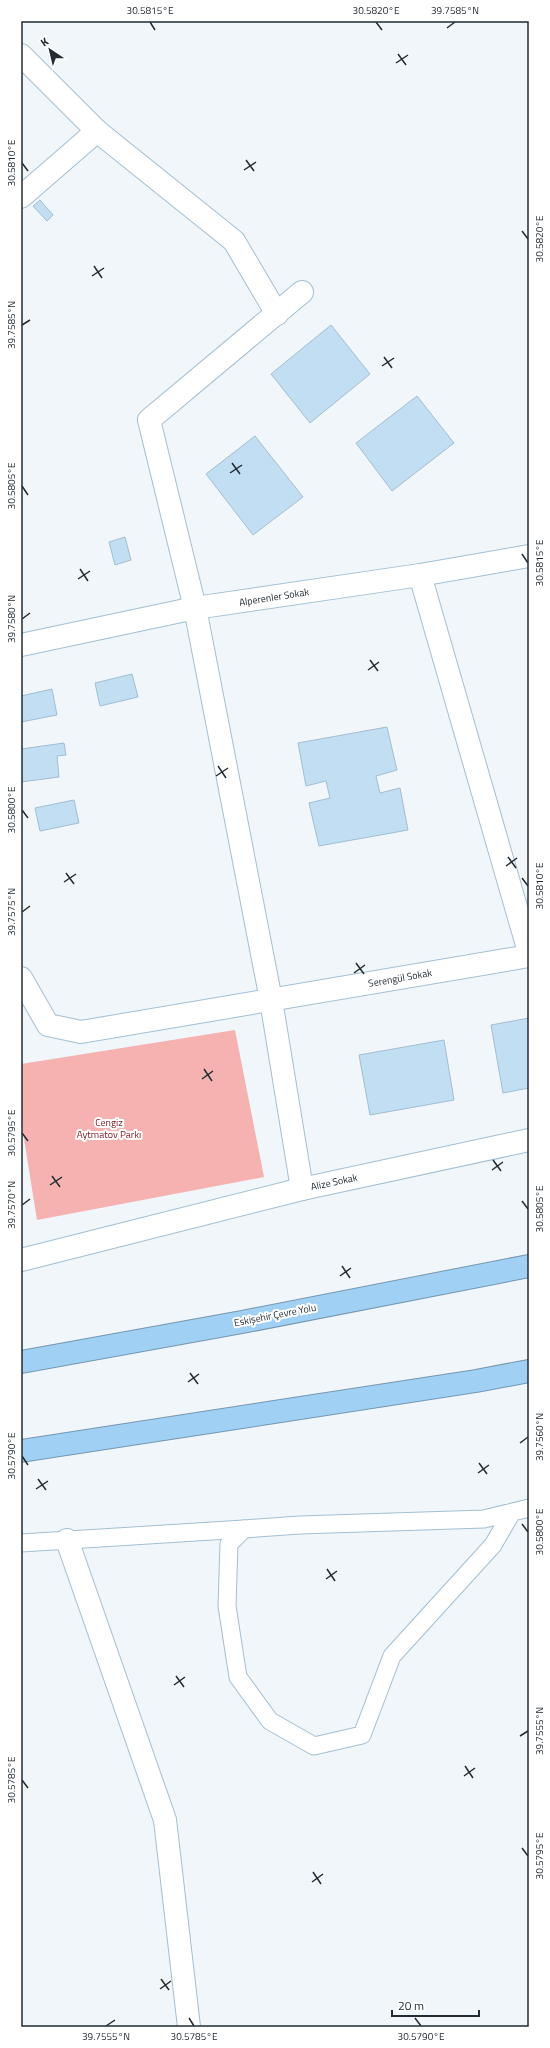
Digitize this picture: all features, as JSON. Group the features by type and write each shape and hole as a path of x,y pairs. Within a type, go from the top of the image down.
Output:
{"highway":[{"name":"Eskişehir Çevre Yolu","path":"21,1362 529,1266"},
{"path":"21,1452 476,1381 529,1371"}],"street":[{"path":"21,55 97,130 234,241 277,314 302,292"},
{"path":"21,197 97,130"},
{"name":"Alize Sokak","path":"277,314 149,420 195,608 271,1000 302,1188 529,1140"},
{"name":"Alperenler Sokak","path":"21,645 195,608 420,575 529,556"},
{"path":"420,575 529,952"},
{"name":"Serengül Sokak","path":"21,978 48,1025 81,1032 529,956"},
{"path":"21,1260 302,1188"},
{"path":"66,1540 165,1820 189,2027"}],"lane":[{"path":"21,1543 300,1525 484,1519 529,1508"},
{"path":"244,1529 230,1544 227,1606 238,1677 270,1721 314,1746 362,1735 392,1656 493,1545 512,1512"}],"green space":[{"name":"Cengiz Aytmatov Parkı","path":"235,1030 264,1177 37,1220 21,1120 21,1064"}],"building":[{"path":"40,200 53,215 47,221 33,206"},
{"path":"331,325 370,374 310,423 271,374"},
{"path":"417,396 454,443 392,491 356,443"},
{"path":"255,436 303,497 253,535 206,474"},
{"path":"125,537 131,560 115,565 109,542"},
{"path":"132,674 138,697 100,706 95,683"},
{"path":"52,689 57,715 21,722 21,696"},
{"path":"387,727 397,770 376,776 380,793 400,788 408,830 319,846 309,803 330,798 326,781 306,786 298,743"},
{"path":"64,743 66,755 57,756 59,777 21,782 21,749"},
{"path":"74,800 79,823 40,831 35,808"},
{"path":"529,1018 529,1088 503,1093 491,1025"},
{"path":"444,1040 454,1100 370,1115 359,1055"}]}
